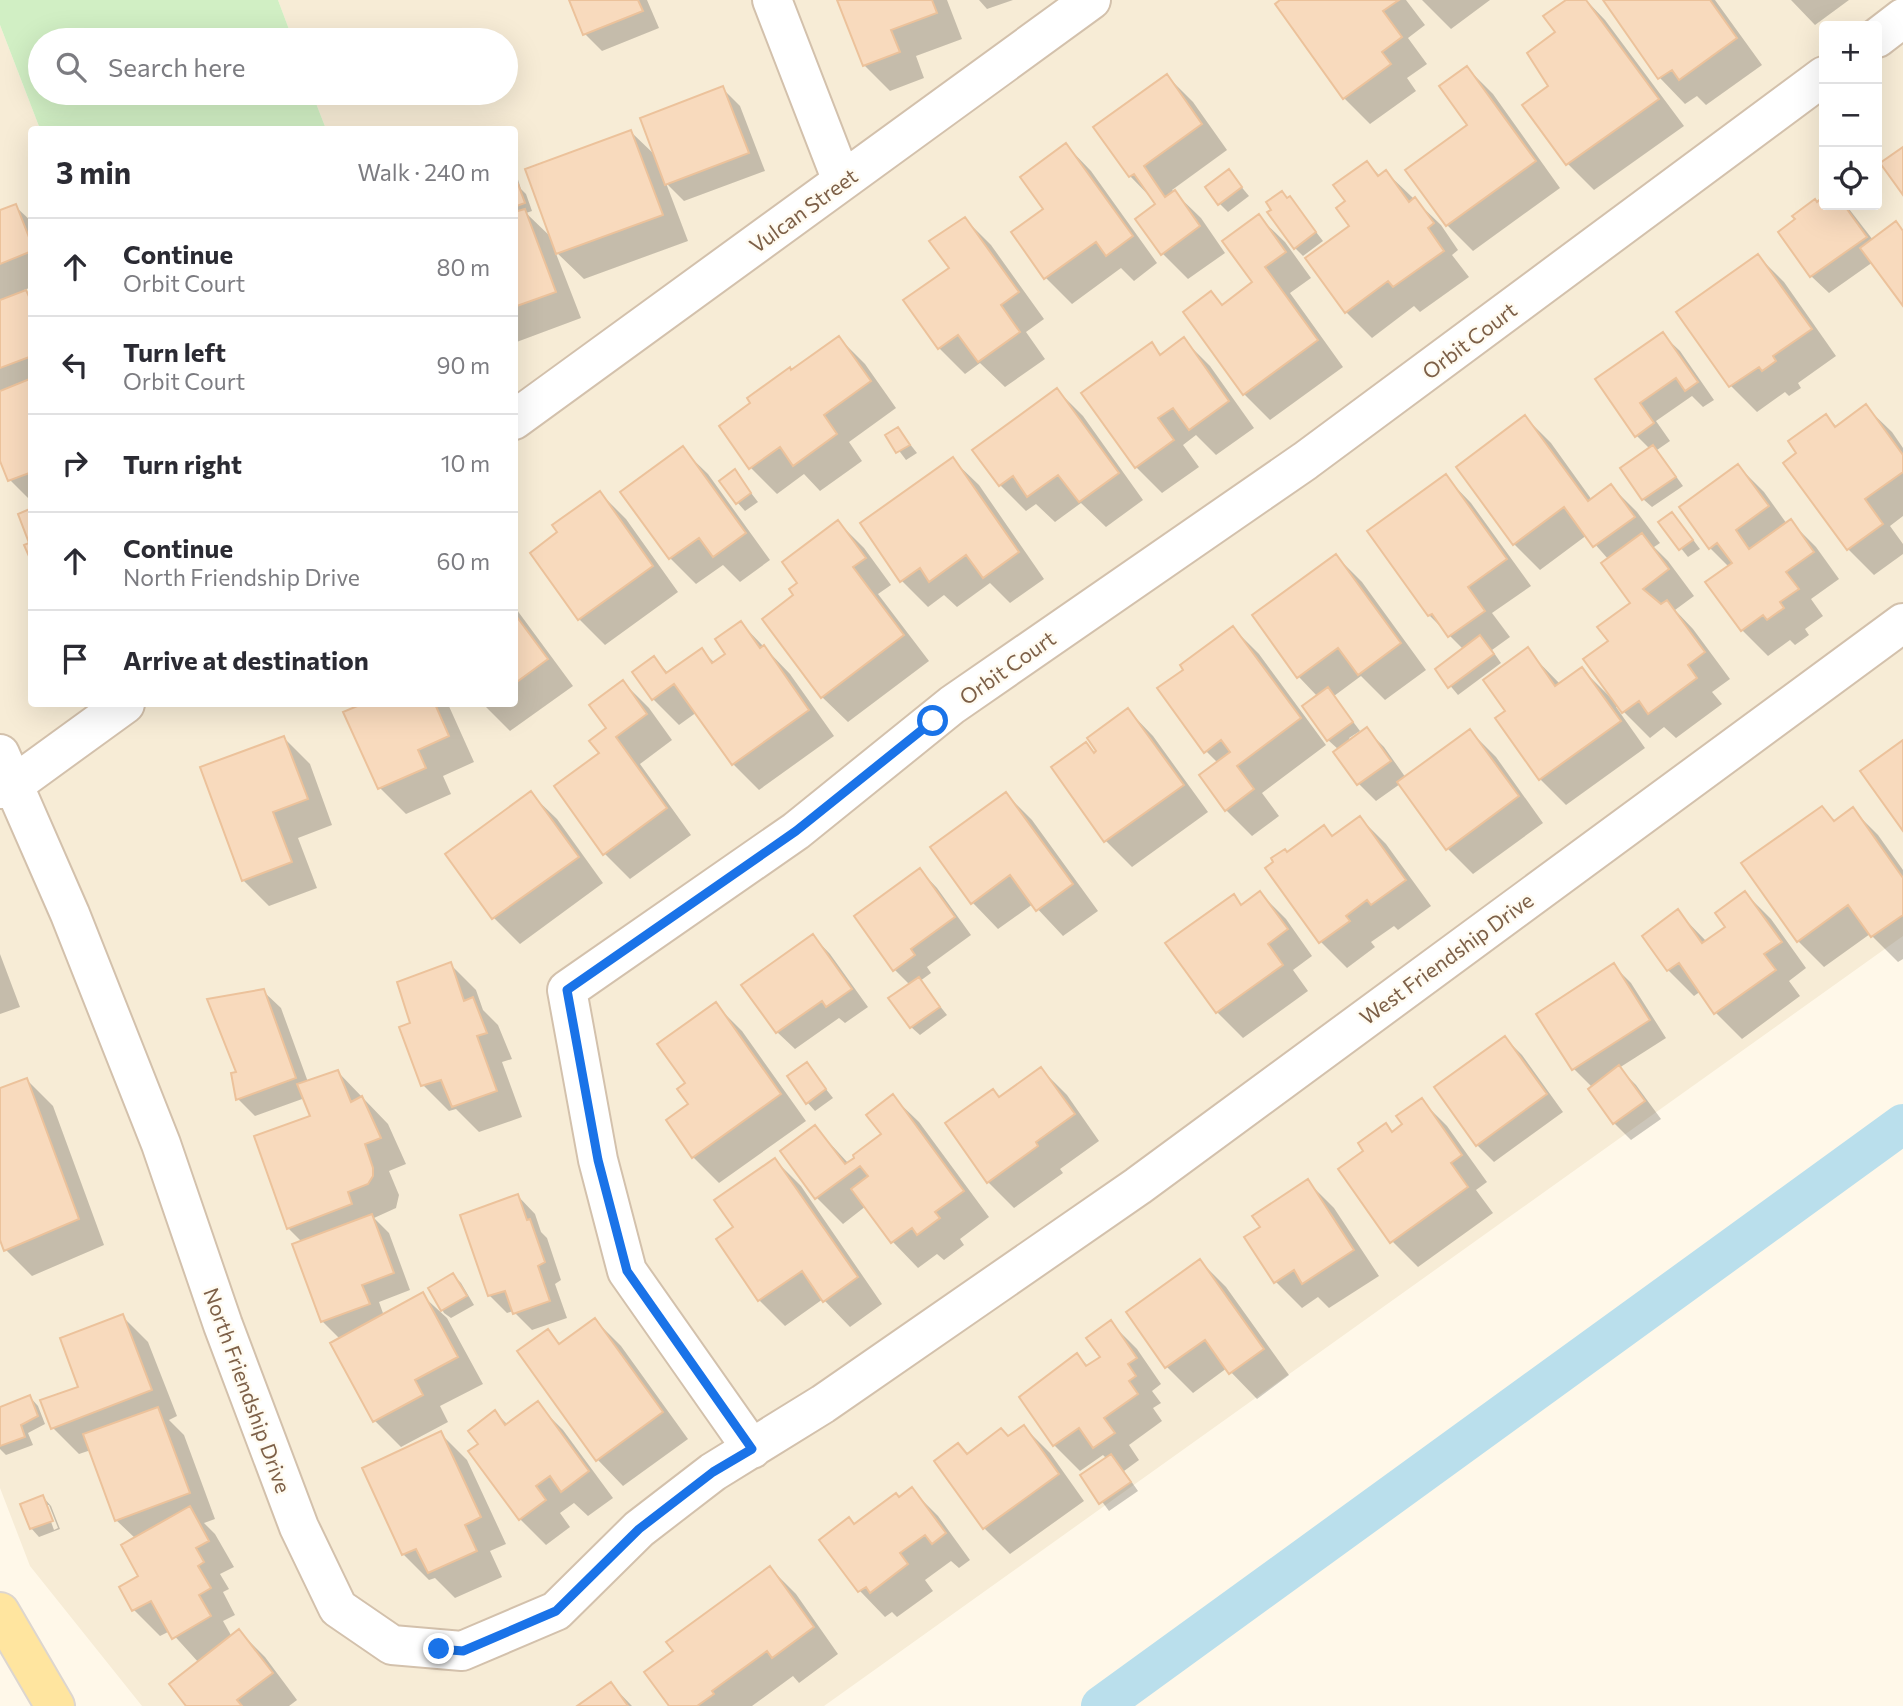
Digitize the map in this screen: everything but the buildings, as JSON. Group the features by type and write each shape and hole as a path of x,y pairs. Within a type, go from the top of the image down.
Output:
{"main road":[{"path":"0,1612 55,1706"}],"street":[{"path":"772,0 842,181"},
{"name":"Vulcan Street","path":"518,417 1091,0"},
{"path":"1882,34 1903,18"},
{"name":"Orbit Court","path":"752,1449 627,1271 598,1160 567,990 796,831 952,705 1305,461 1819,80"},
{"name":"West Friendship Drive","path":"752,1449 823,1404 1138,1186 1903,623"},
{"path":"4,776 120,707"},
{"name":"North Friendship Drive","path":"4,776 75,927 161,1144 223,1325 299,1527 338,1608 392,1645 463,1651 556,1611 639,1529 713,1472 752,1449"}],"shaded area":[{"path":"278,0 1903,0 1903,936 824,1706 142,1706 30,1566 0,1488 0,25 28,98 28,105 31,105 39,126 28,126 28,707 518,707 518,126 325,126 317,105 518,105 518,28 288,28"}],"green space":[{"path":"0,0 278,0 288,28 28,28 28,98 0,25"},
{"path":"31,105 317,105 325,126 39,126"}],"waterway":[{"path":"1101,1706 1903,1124"}],"route":[{"path":"439,1649 463,1651 556,1611 639,1529 713,1472 752,1449 627,1271 598,1160 567,990 796,831 933,721"}]}
